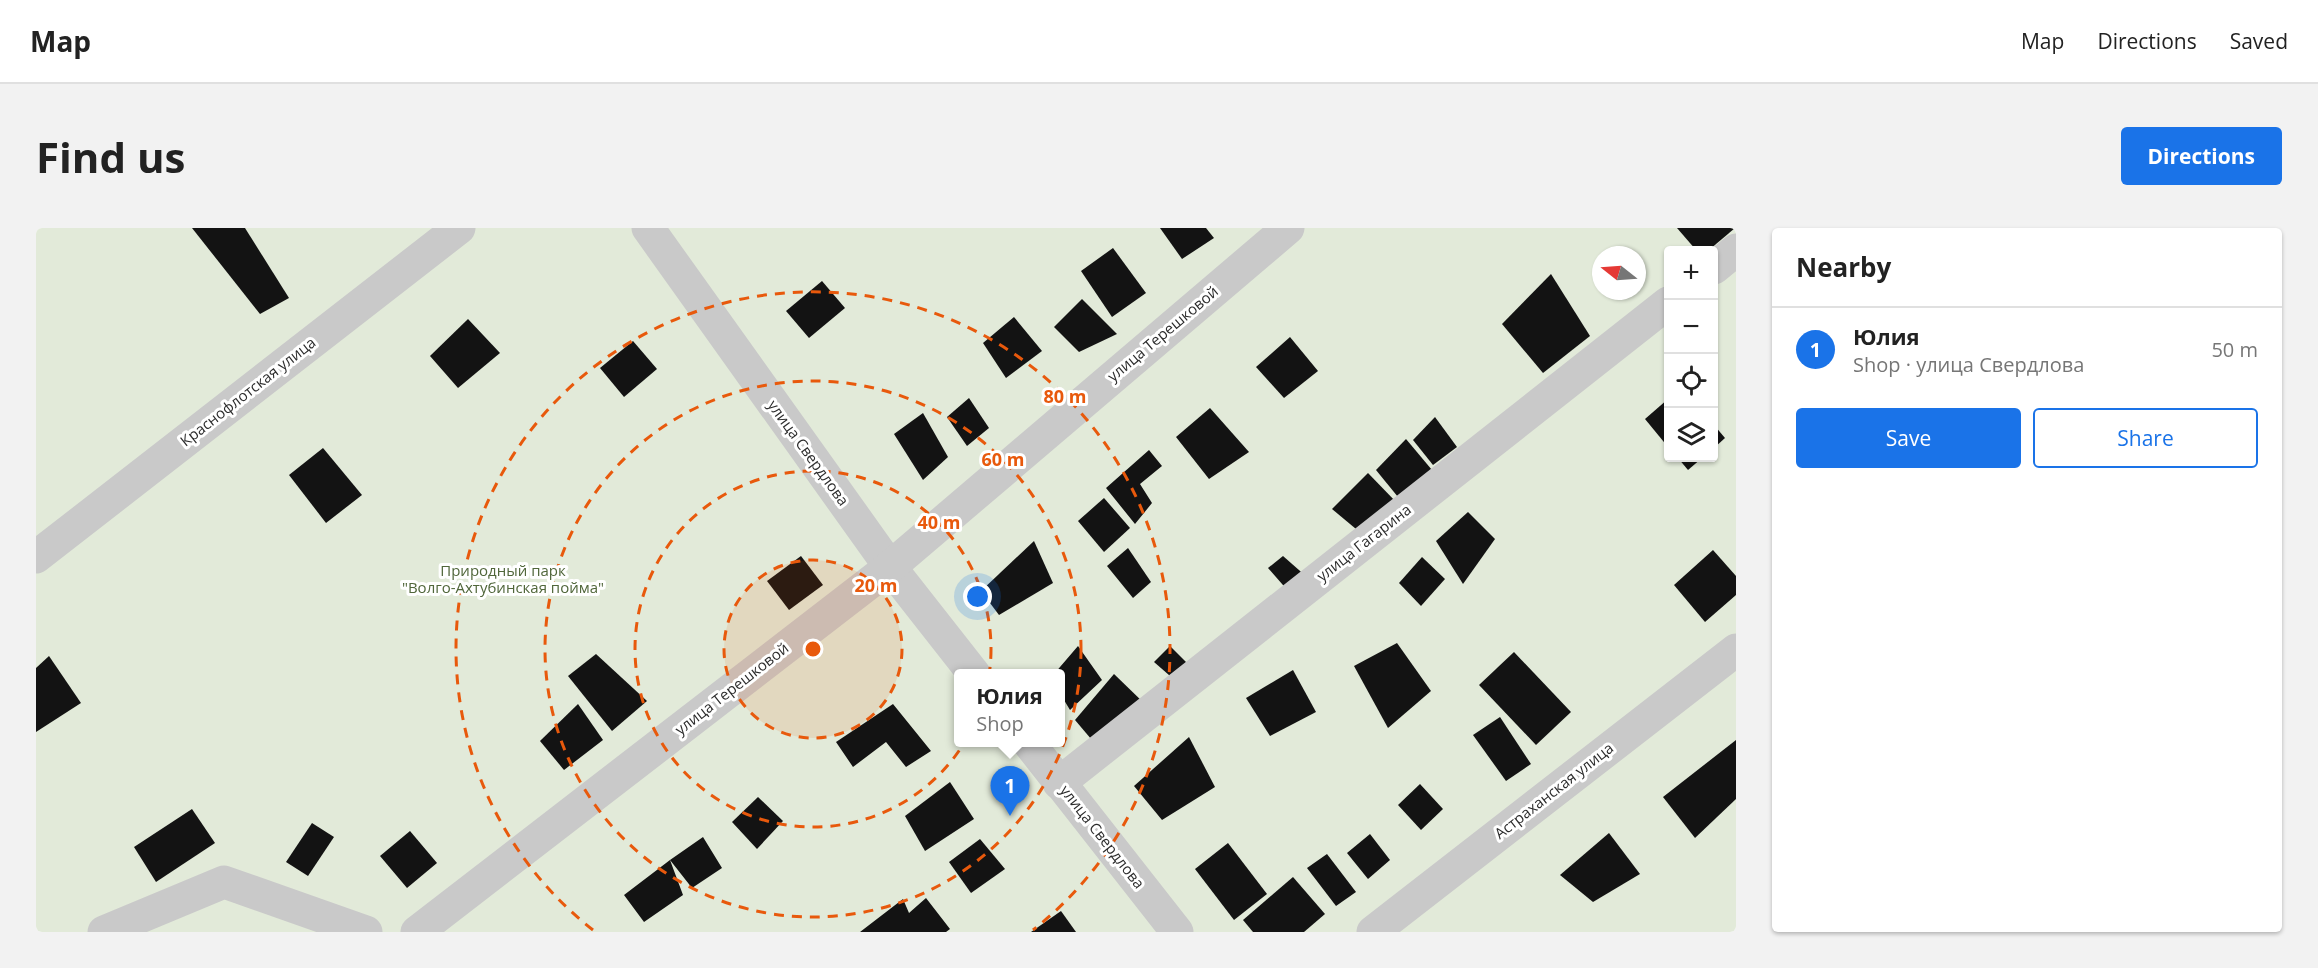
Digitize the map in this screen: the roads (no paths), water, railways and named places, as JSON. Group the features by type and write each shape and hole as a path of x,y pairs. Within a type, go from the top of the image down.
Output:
{"street":[{"name":"Краснофлотская улица","path":"36,557 459,228"},
{"name":"улица Свердлова","path":"648,228 890,567 970,669"},
{"name":"улица Терешковой","path":"417,932 890,567 1288,228"},
{"path":"1718,264 1736,250"},
{"name":"улица Гагарина","path":"1059,783 1664,306"},
{"name":"Астраханская улица","path":"1373,932 1736,650"},
{"name":"улица Свердлова","path":"1032,747 1177,932"},
{"path":"104,932 224,882 366,932"}],"place":[{"name":"Юлия","path":"1010,816"}],"park label":[{"name":"Природный парк \"Волго-Ахтубинская пойма\"","path":"503,580"}]}
